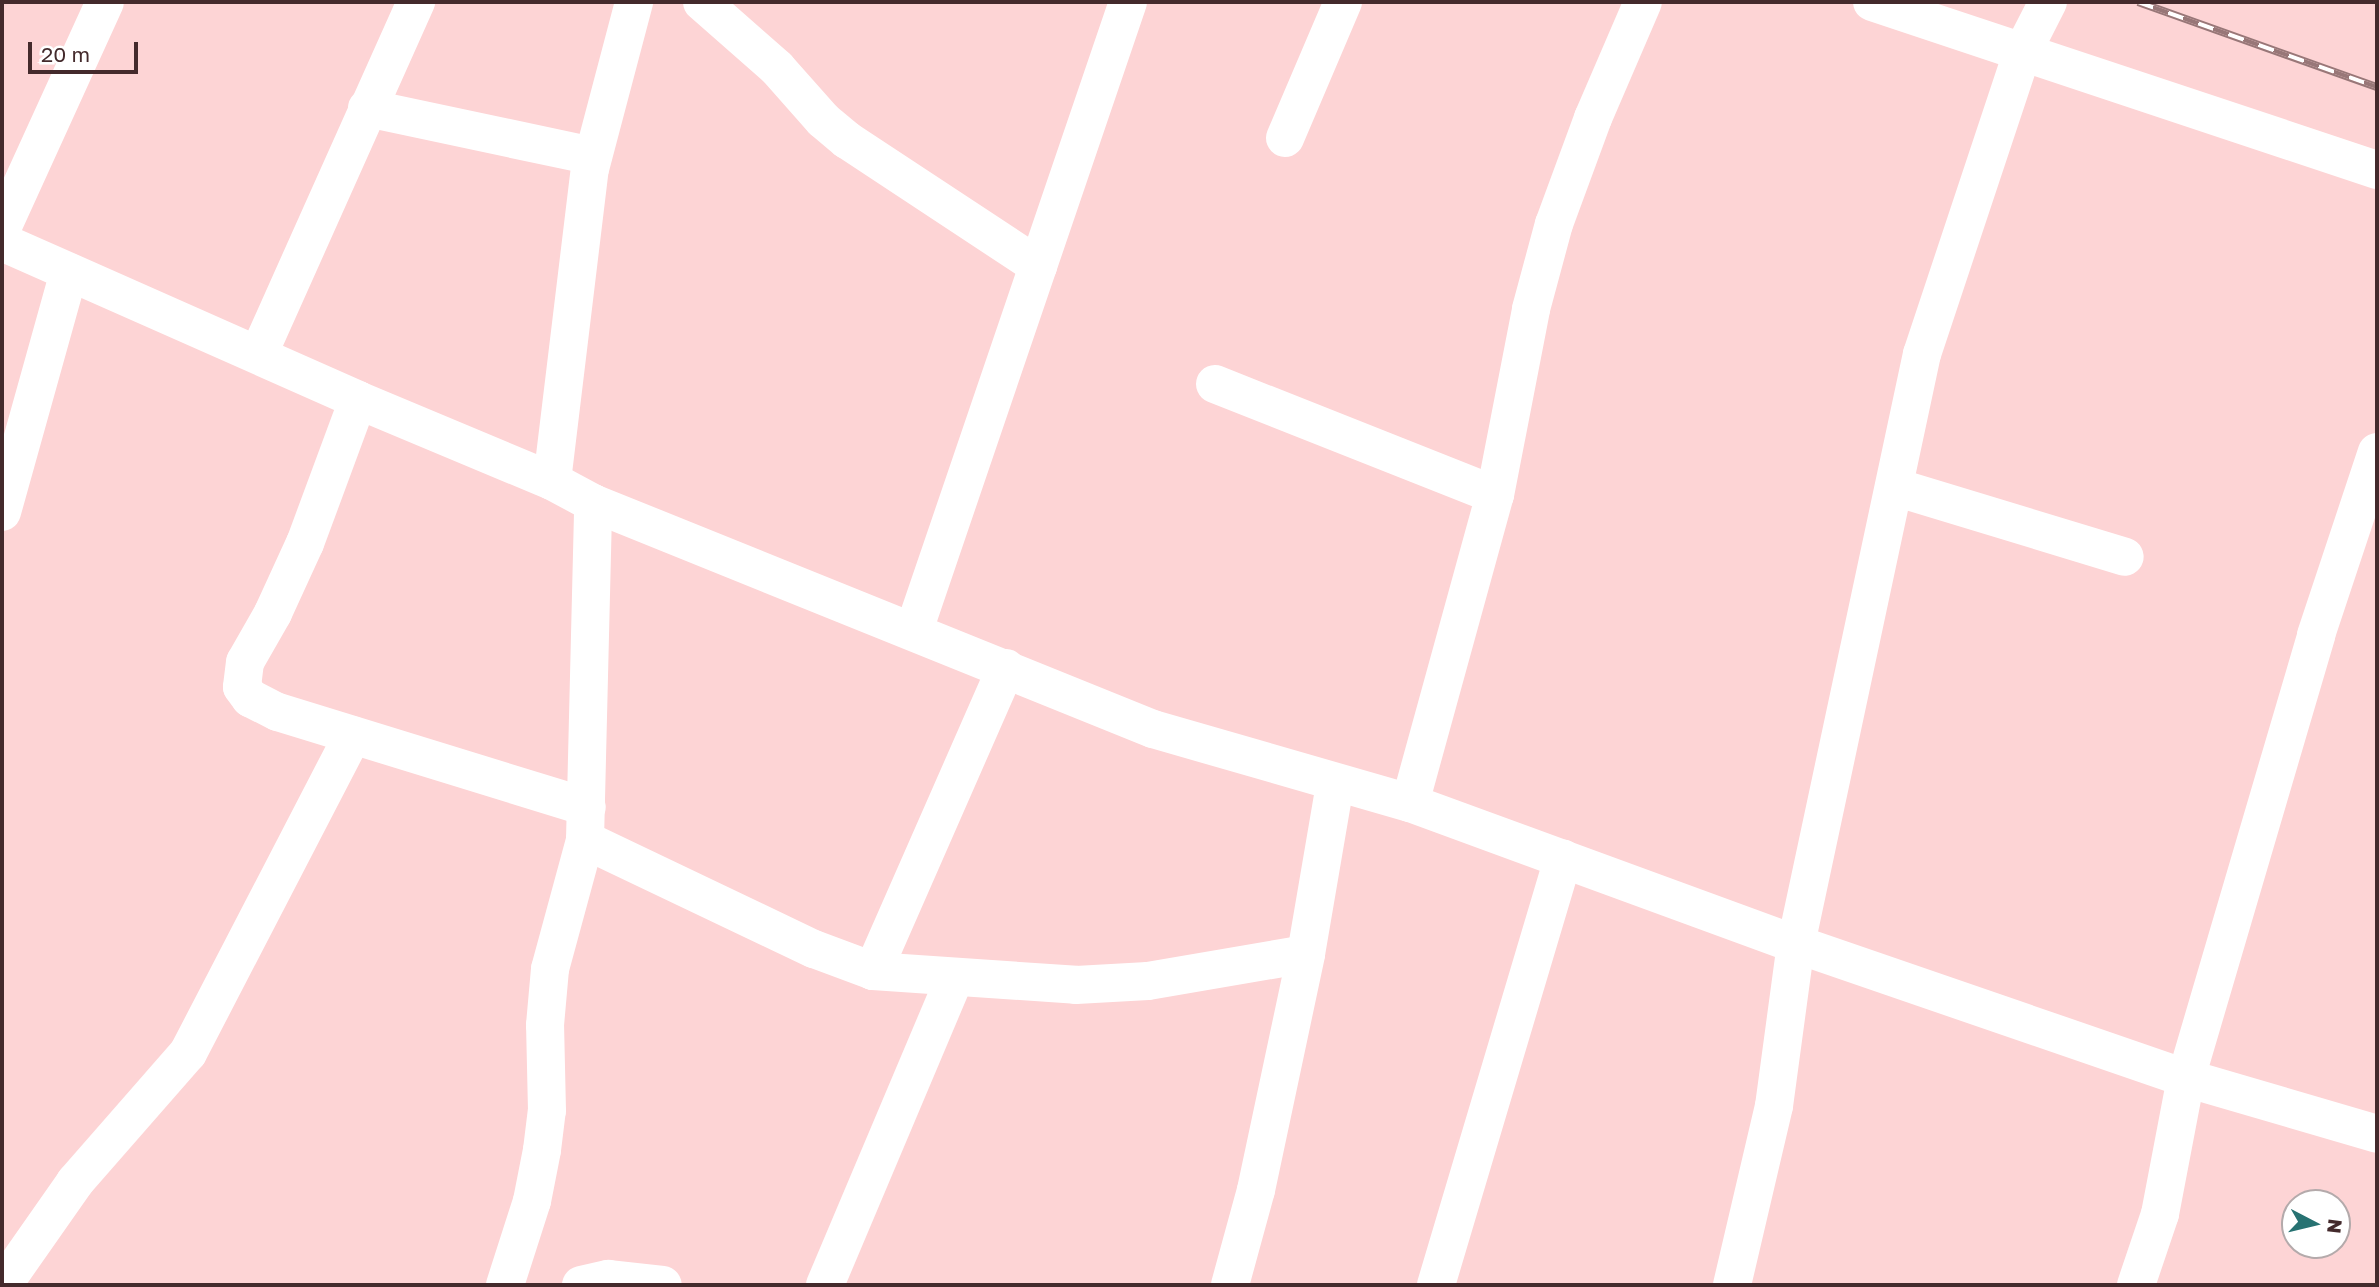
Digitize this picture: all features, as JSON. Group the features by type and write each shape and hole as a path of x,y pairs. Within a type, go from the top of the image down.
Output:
{"street":[{"path":"2,228 105,2"},
{"path":"259,353 416,2"},
{"path":"552,481 593,156 634,2"},
{"path":"702,2 777,68 823,121 1038,266"},
{"path":"914,630 1128,2"},
{"path":"1284,138 1343,2"},
{"path":"1410,803 1495,495 1531,310 1554,224 1592,118 1643,2"},
{"path":"1872,2 2377,170"},
{"path":"1732,1285 1774,1106 1796,944 1922,354 2024,51 2048,2"},
{"path":"367,108 593,156"},
{"path":"2,242 259,353 358,400 552,481 593,503 914,630 1153,729 1335,784 1410,803 1796,944 2186,1078 2377,1134"},
{"path":"2,512 69,272"},
{"path":"1215,384 1495,495"},
{"path":"358,400 305,542 273,613 245,662 242,687 250,698 278,712 353,735 586,823 814,948 873,971 1076,985 1136,981 1306,954"},
{"path":"2136,1285 2160,1214 2186,1078 2316,635 2377,452"},
{"path":"1895,487 2125,557"},
{"path":"505,1285 532,1201 537,1175 547,1111 545,1025 550,968 586,823 593,503"},
{"path":"873,971 1006,668"},
{"path":"3,1285 75,1182 188,1053 353,735"},
{"path":"1230,1285 1256,1190 1306,954 1335,784"},
{"path":"1436,1285 1563,859"},
{"path":"825,1285 955,977"},
{"path":"581,1285 608,1279 663,1285"}],"railway":[{"path":"2138,2 2377,87"}]}
